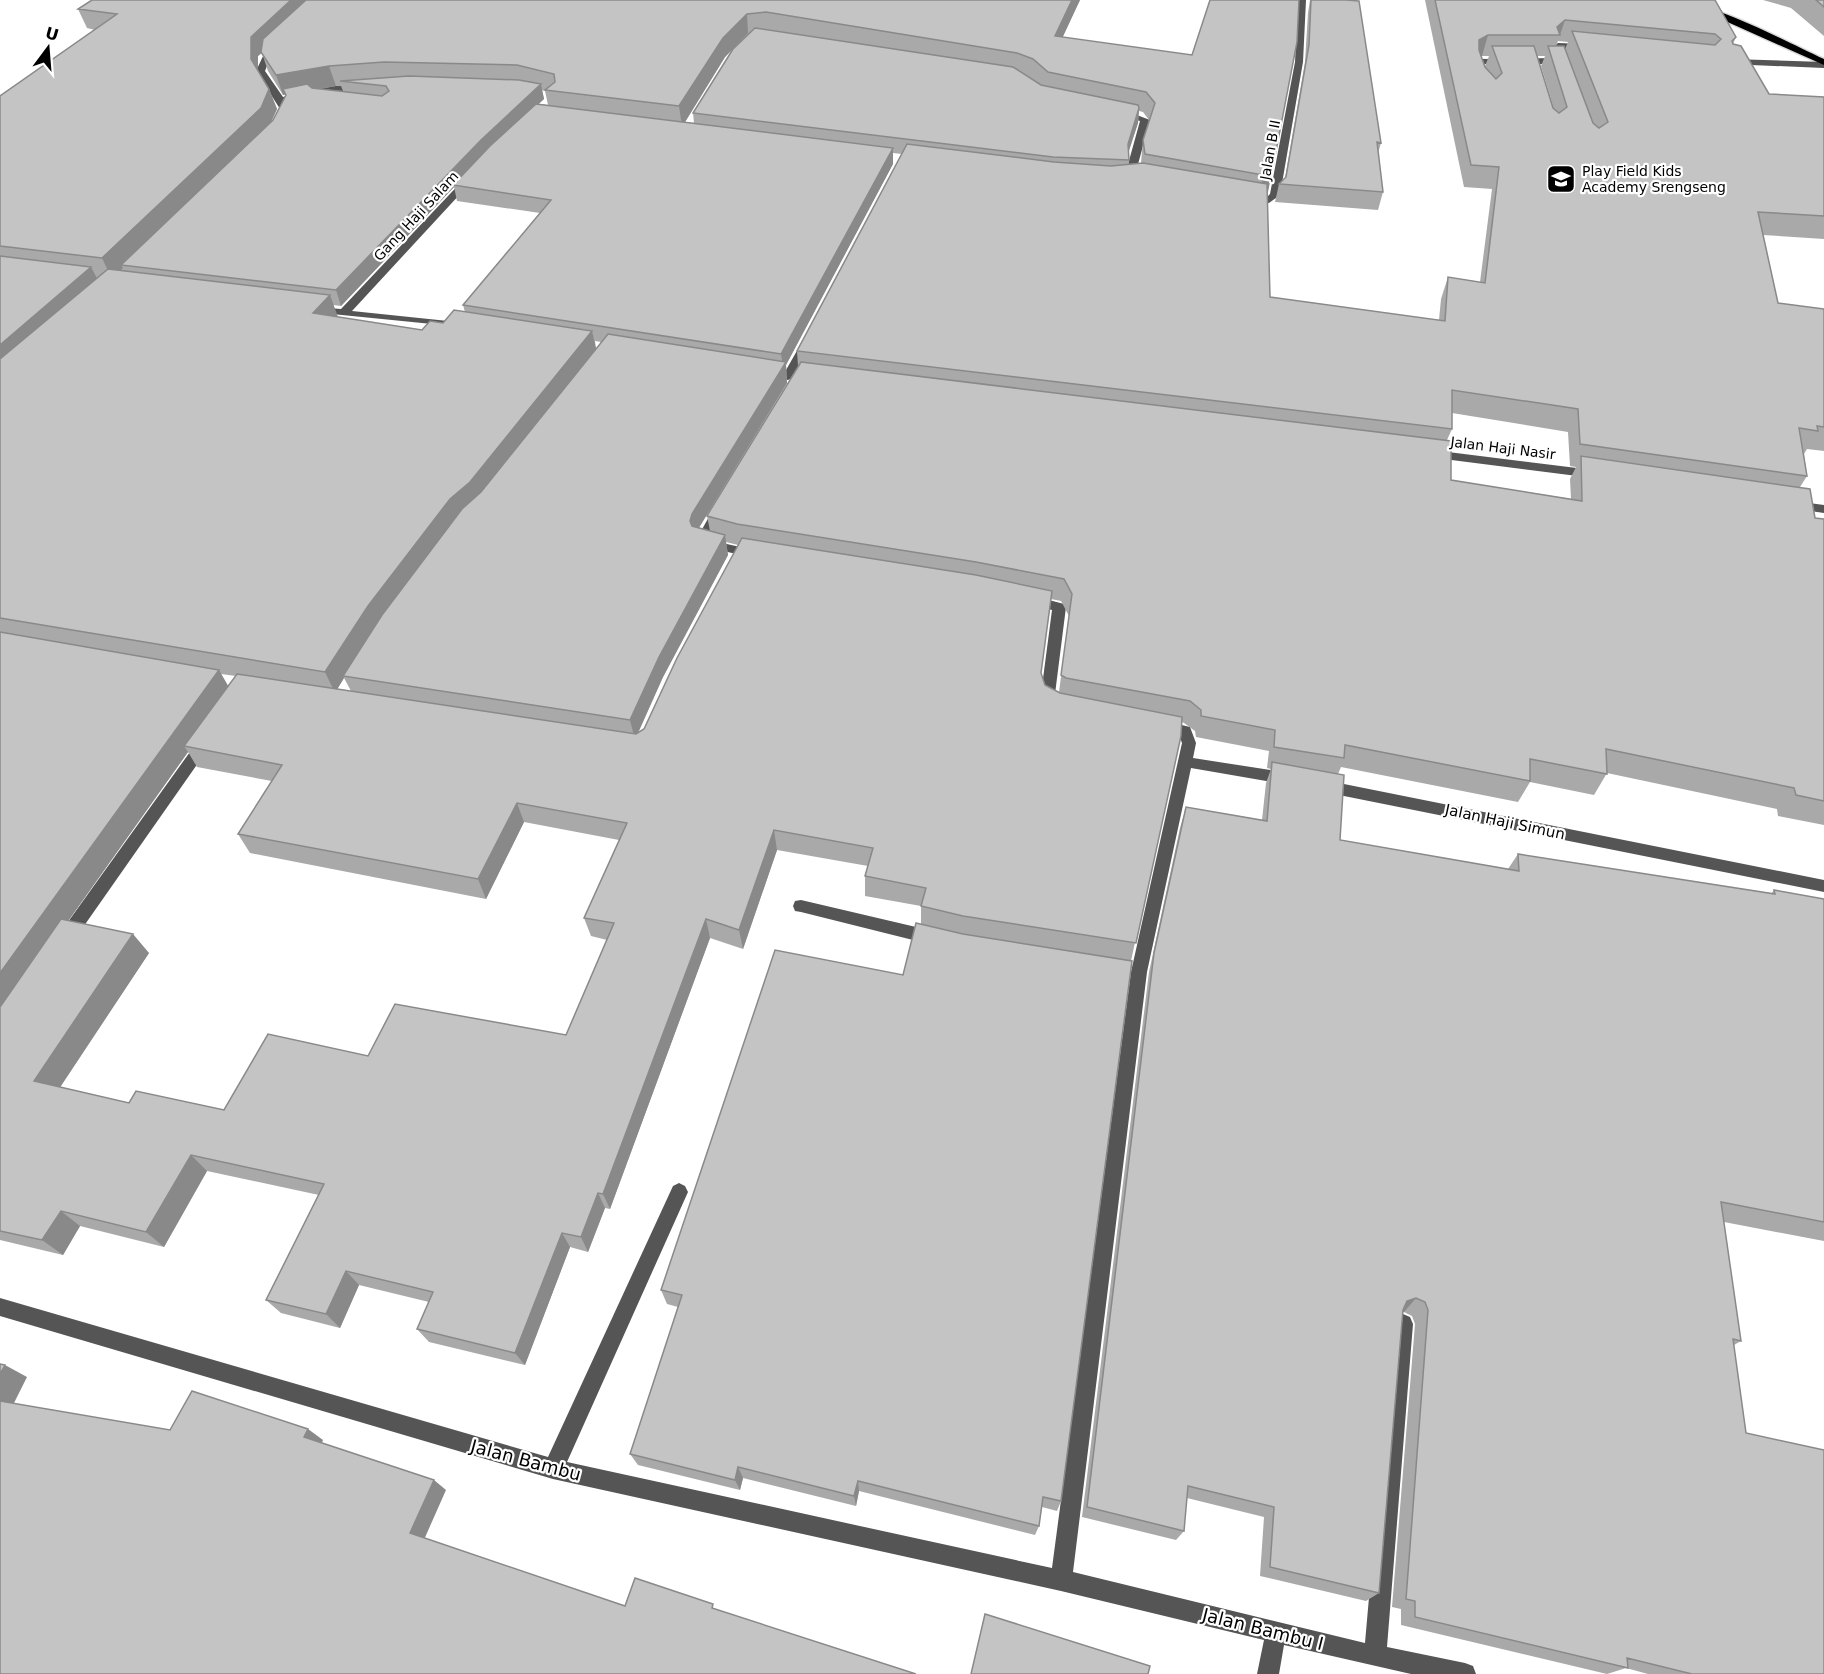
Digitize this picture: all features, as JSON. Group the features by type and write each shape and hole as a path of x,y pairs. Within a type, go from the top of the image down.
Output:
{"main road":[{"path":"1668,0 1726,18 1824,63"}],"street":[{"name":"Jalan B II","path":"1236,197 1259,201 1269,200 1275,195 1299,62 1302,0"},
{"path":"279,120 284,109 281,100 260,75 260,66 264,57 288,35"},
{"path":"1565,71 1556,48 1558,46 1600,49"},
{"path":"1485,86 1478,63 1482,61 1562,61"},
{"path":"1533,61 1536,72"},
{"path":"1729,62 1824,63"},
{"path":"281,100 319,90 370,86"},
{"path":"281,100 318,97 341,100"},
{"path":"1112,110 1140,116 1145,120 1132,168 1132,176 1141,181 1119,181"},
{"name":"Gang Haji Salam","path":"344,313 474,174"},
{"path":"298,307 464,327"},
{"path":"789,380 813,331"},
{"name":"Jalan Haji Nasir","path":"1415,452 1608,476"},
{"path":"726,496 701,542 737,557 773,557"},
{"path":"1778,502 1824,509"},
{"path":"1015,597 1059,608 1048,698 1053,704 1068,708"},
{"path":"1061,1580 1133,971 1189,743 1185,731 1146,722"},
{"path":"58,949 212,733"},
{"name":"Jalan Haji Simun","path":"1185,762 1327,786 1824,886"},
{"path":"801,906 953,942"},
{"path":"553,1469 679,1192"},
{"name":"Jalan Bambu","path":"0,1306 553,1469 1061,1580"},
{"path":"1375,1656 1403,1324"},
{"name":"Jalan Bambu I","path":"1061,1580 1375,1656 1465,1674"},
{"path":"1268,1674 1276,1631"}],"building":[{"path":"92,0 291,0 251,37 251,59 269,89 261,108 102,258 0,246 0,96 117,14 78,9"},
{"path":"306,0 1072,0 1055,36 1192,55 1210,0 1299,0 1297,42 1272,172 1263,175 1145,154 1143,140 1155,103 1146,92 1048,72 1033,59 1017,53 766,12 747,14 723,38 679,106 545,90 555,82 554,74 517,65 384,62 329,66 276,75 261,52 263,39"},
{"path":"1311,0 1359,1 1381,143 1377,142 1383,192 1279,184 1286,177 1309,45"},
{"path":"1435,0 1715,0 1736,37 1732,41 1733,44 1741,46 1769,94 1824,97 1824,216 1758,212 1778,303 1824,309 1824,427 1817,426 1818,431 1799,428 1807,476 1580,444 1578,409 1452,390 1452,429 797,351 907,144 1054,162 1111,166 1143,163 1267,184 1270,297 1445,321 1448,277 1485,283 1499,167 1471,165","holes":["1565,20 1715,34 1721,39 1715,45 1572,31 1608,122 1599,128 1593,123 1564,46 1548,46 1567,107 1559,113 1553,108 1534,46 1492,46 1502,73 1496,79 1485,67 1479,50 1479,40 1488,35 1560,35 1557,27"]},
{"path":"1816,0 1824,0 1824,7"},
{"path":"755,28 1013,67 1041,85 1138,105 1128,144 1129,160 1053,157 693,113 733,49"},
{"path":"409,76 519,80 541,84 481,140 336,290 121,265 273,120 286,95 283,89 307,84 312,88 382,96 389,91 386,86 340,81"},
{"path":"536,104 893,148 781,354 463,305 551,200 453,185 490,146"},
{"path":"0,256 91,267 0,345"},
{"path":"108,269 330,295 313,313 422,330 430,321 443,323 454,310 592,331 470,482 450,499 368,606 325,672 0,618 0,359"},
{"path":"608,334 786,362 692,514 690,521 692,526 725,535 659,657 630,720 343,676 382,615 462,509 481,492"},
{"path":"801,362 1451,441 1451,480 1582,501 1581,456 1810,489 1815,518 1824,519 1824,801 1796,795 1794,788 1606,749 1607,774 1530,759 1530,781 1345,745 1344,758 1274,747 1275,730 1201,716 1201,710 1190,701 1066,678 1061,675 1072,594 1064,579 976,562 737,524 707,516"},
{"path":"742,538 976,575 1052,591 1041,673 1045,685 1060,693 1182,717 1181,736 1136,943 963,916 921,906 926,888 865,876 873,848 774,830 739,930 706,919 603,1194 598,1193 581,1237 562,1233 515,1353 417,1329 433,1292 346,1271 326,1314 266,1300 324,1184 191,1155 146,1232 61,1211 42,1240 0,1231 0,1007 61,919 133,934 34,1081 129,1103 136,1091 224,1110 268,1034 368,1056 395,1004 566,1035 614,923 584,918 627,823 517,803 478,879 238,834 282,765 184,746 237,674 636,734 644,729 677,658"},
{"path":"0,632 219,670 0,973"},
{"path":"1272,762 1344,775 1340,840 1519,871 1518,854 1775,894 1774,890 1824,899 1824,1222 1721,1202 1741,1341 1733,1339 1746,1433 1824,1450 1824,1674 1692,1674 1627,1658 1628,1668 1415,1617 1415,1601 1406,1599 1428,1310 1425,1302 1416,1298 1407,1301 1403,1310 1379,1593 1270,1567 1274,1507 1188,1486 1184,1531 1087,1507 1154,953 1186,807 1267,821"},
{"path":"916,923 963,934 1132,961 1061,1501 1043,1497 1039,1526 858,1481 854,1496 738,1467 735,1480 630,1454 682,1295 661,1290 775,950 903,975"},
{"path":"0,1364 5,1365 0,1374"},
{"path":"192,1391 308,1429 304,1437 434,1480 410,1533 625,1606 635,1578 713,1604 712,1608 916,1674 0,1674 0,1401 170,1430"},
{"path":"985,1614 1150,1666 1148,1674 971,1674"}],"place":[{"name":"Play Field Kids Academy Srengseng","path":"1561,179"}]}
